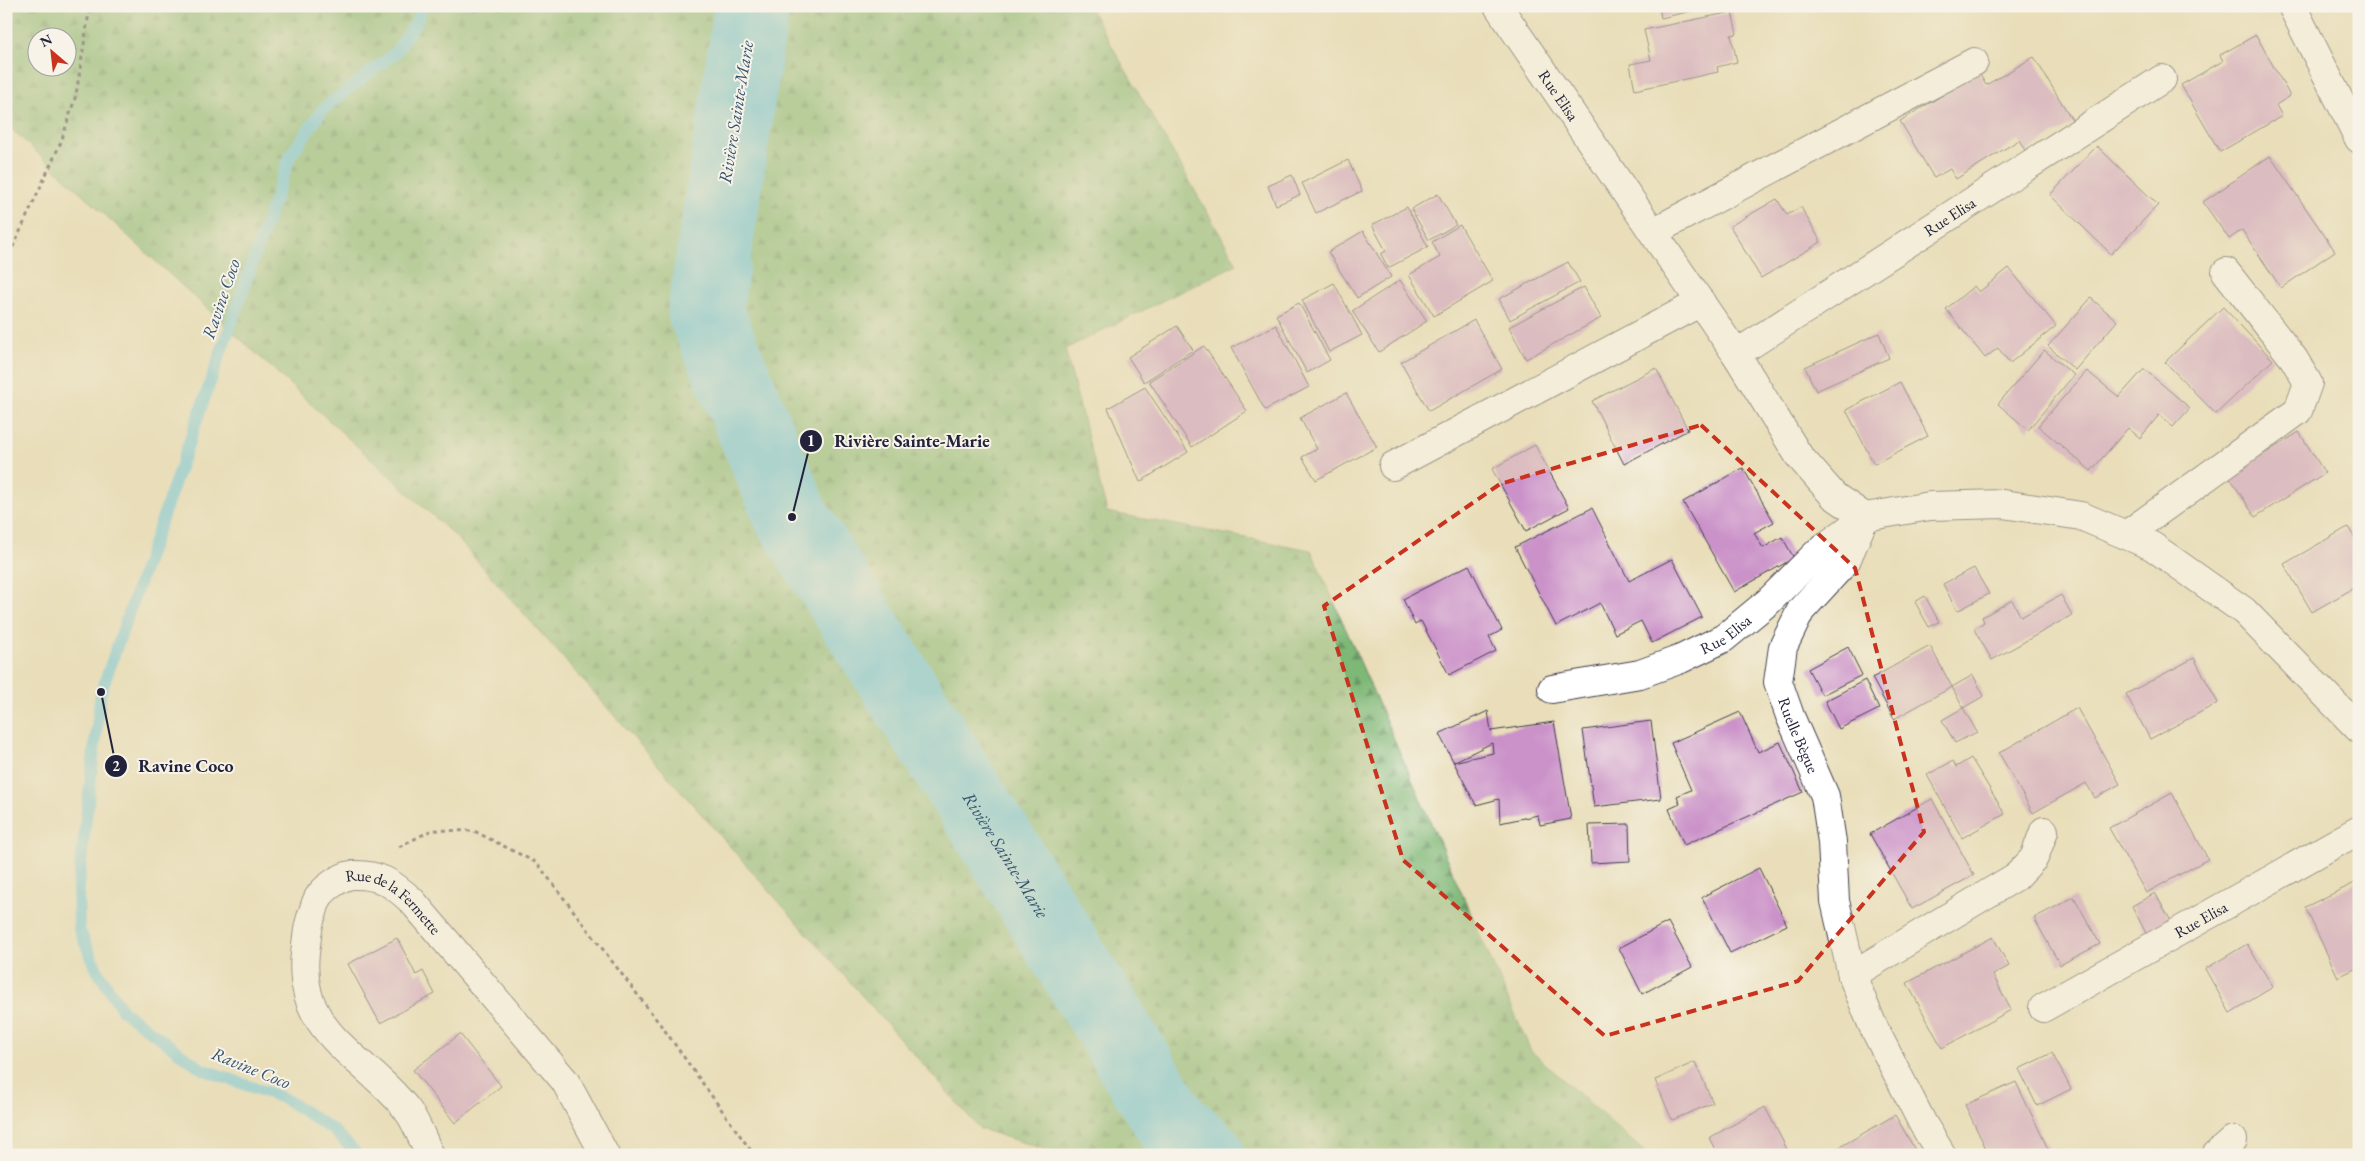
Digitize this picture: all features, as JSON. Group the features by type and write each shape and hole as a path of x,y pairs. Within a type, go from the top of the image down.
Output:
{"street":[{"name":"Rue Elisa","path":"1498,6 1736,354 1799,456 1834,496 1865,517"},
{"path":"2292,6 2359,139"},
{"path":"1653,232 1974,62"},
{"name":"Rue Elisa","path":"1736,354 2162,79"},
{"path":"2126,535 2298,410 2308,383 2294,359 2226,272"},
{"path":"1393,466 1701,302"},
{"name":"Rue Elisa","path":"1552,689 1640,674 1681,659 1724,638 1769,601 1819,551 1865,517 1930,506 2002,504 2081,516 2152,546 2244,611 2357,723"},
{"name":"Ruelle Bègue","path":"1865,517 1846,561 1801,610 1783,647 1778,682 1790,716 1825,796 1832,842 1835,901 1852,975 1872,1024 1923,1124 1942,1155"},
{"name":"Rue Elisa","path":"2043,1008 2359,830"},
{"path":"1852,975 2017,876 2034,858 2044,831"},
{"name":"Rue de la Fermette","path":"430,1155 409,1112 383,1084 332,1038 315,1014 307,992 303,968 308,923 318,897 344,876 366,874 389,882 412,901 565,1081 605,1155"}],"path":[{"path":"6,262 61,142 76,95 90,6"},
{"path":"366,874 397,848 432,830 474,831 537,863 666,1032 754,1155"}],"highlighted area":[{"path":"1701,425 1855,568 1924,832 1798,981 1605,1036 1403,860 1324,606 1500,484"}],"green space":[{"path":"6,6 1089,6 1237,264 1065,349 1107,512 1311,550 1531,1051 1648,1155 1063,1155 980,1129 456,537 6,124"}],"building":[{"path":"1659,6 1709,6 1709,7 1661,18"},
{"path":"1732,12 1737,34 1731,35 1737,62 1717,67 1718,72 1635,90 1630,64 1651,60 1644,30"},
{"path":"2256,35 2290,96 2276,105 2282,116 2220,152 2181,85 2223,61 2220,55"},
{"path":"2034,57 2074,123 2026,152 2019,140 1956,179 1950,169 1934,178 1900,121 1979,73 1986,85"},
{"path":"2097,146 2158,205 2111,254 2050,195"},
{"path":"2270,156 2335,251 2281,288 2242,230 2229,239 2203,202"},
{"path":"1348,160 1362,191 1316,213 1302,183"},
{"path":"1292,175 1300,195 1276,205 1268,186"},
{"path":"1438,194 1456,225 1429,240 1411,209"},
{"path":"1777,199 1787,215 1801,207 1821,242 1761,278 1730,226"},
{"path":"1407,207 1428,247 1388,268 1381,254 1386,251 1372,225"},
{"path":"1460,225 1493,281 1434,316 1409,275 1440,257 1432,242"},
{"path":"1363,231 1391,277 1357,298 1328,252"},
{"path":"1568,262 1580,282 1510,320 1499,299"},
{"path":"2009,268 2056,326 2010,363 1998,348 1985,358 1946,309 1974,286 1979,292"},
{"path":"1400,280 1427,321 1379,352 1352,311"},
{"path":"1334,283 1362,335 1329,352 1302,300"},
{"path":"1584,287 1601,318 1526,359 1509,327"},
{"path":"2091,298 2117,321 2075,370 2048,346"},
{"path":"1299,303 1330,360 1307,373 1276,315"},
{"path":"2223,307 2273,360 2216,414 2165,362"},
{"path":"1474,320 1502,369 1429,411 1401,362"},
{"path":"1276,325 1309,387 1265,410 1231,348"},
{"path":"1177,326 1193,350 1144,382 1128,357"},
{"path":"1879,333 1889,358 1816,391 1805,367"},
{"path":"1204,346 1247,411 1192,447 1149,381"},
{"path":"2044,350 2074,375 2028,430 1998,404"},
{"path":"1656,368 1688,430 1624,464 1592,401"},
{"path":"2144,369 2190,408 2173,427 2159,415 2140,438 2128,428 2091,471 2038,426 2087,371 2119,397"},
{"path":"1900,382 1928,436 1874,464 1846,410"},
{"path":"1145,387 1188,452 1140,482 1108,408"},
{"path":"1346,393 1377,447 1316,480 1302,457 1317,449 1300,418"},
{"path":"2299,432 2325,473 2255,517 2229,476"},
{"path":"1535,445 1569,508 1526,531 1492,469"},
{"path":"1743,468 1774,522 1754,533 1763,548 1782,537 1794,558 1734,592 1683,502"},
{"path":"1592,508 1629,581 1672,559 1702,617 1652,643 1641,621 1615,634 1600,603 1556,626 1515,547"},
{"path":"2348,527 2359,545 2359,585 2312,612 2284,564"},
{"path":"1469,565 1502,630 1489,637 1496,651 1449,675 1421,621 1415,625 1403,599"},
{"path":"1974,568 1989,594 1957,611 1943,584"},
{"path":"2061,595 2072,615 1992,660 1974,629 1984,622 1982,617 2012,600 2021,617"},
{"path":"1925,596 1939,622 1929,627 1915,602"},
{"path":"1930,646 1952,687 1894,719 1872,678"},
{"path":"1848,647 1862,675 1822,695 1808,669"},
{"path":"2194,658 2218,703 2150,739 2126,694"},
{"path":"1973,675 1984,696 1963,708 1952,687"},
{"path":"1865,680 1879,709 1839,729 1825,701"},
{"path":"1963,708 1977,732 1955,743 1942,720"},
{"path":"2077,708 2120,784 2095,798 2086,783 2033,813 1999,753"},
{"path":"1488,711 1491,731 1554,722 1571,819 1540,825 1538,815 1500,823 1499,799 1476,805 1454,762 1493,753 1492,743 1453,762 1439,734"},
{"path":"1740,712 1758,752 1780,742 1803,792 1684,845 1669,809 1680,804 1677,796 1691,790 1671,743"},
{"path":"1651,721 1661,799 1594,807 1583,730"},
{"path":"1971,758 2005,814 1962,838 1927,775 1953,761 1956,767"},
{"path":"2172,793 2208,859 2146,893 2109,828"},
{"path":"1932,799 1974,875 1912,909 1870,834"},
{"path":"1629,824 1630,861 1591,863 1589,825"},
{"path":"1759,868 1787,925 1730,953 1702,897"},
{"path":"2359,881 2359,967 2338,977 2305,907"},
{"path":"2155,893 2171,921 2147,935 2132,906"},
{"path":"2074,897 2100,944 2060,965 2034,918"},
{"path":"1668,922 1692,967 1642,994 1619,948"},
{"path":"1993,937 2009,966 1993,975 2011,1010 1942,1048 1907,983"},
{"path":"397,938 416,975 423,971 435,994 380,1023 348,964"},
{"path":"2247,944 2273,987 2230,1013 2205,969"},
{"path":"460,1034 501,1086 455,1123 413,1070"},
{"path":"2052,1053 2071,1089 2037,1106 2019,1069"},
{"path":"1695,1062 1713,1103 1672,1120 1655,1080"},
{"path":"2016,1082 2051,1155 1989,1155 1965,1105"},
{"path":"1765,1107 1790,1155 1718,1155 1709,1138"},
{"path":"1895,1115 1918,1155 1826,1155"}],"waterway":[{"name":"Ravine Coco","path":"358,1155 333,1130 285,1099 202,1069 123,1011 98,972 79,929 78,887 101,692 290,156 323,109 395,53 417,21 422,6"},
{"name":"Rivière Sainte-Marie","path":"752,6 705,311 792,517 1014,868 1172,1123 1207,1155"}],"place":[{"name":"Rivière Sainte-Marie","path":"792,517"},
{"name":"Ravine Coco","path":"101,692"}]}
